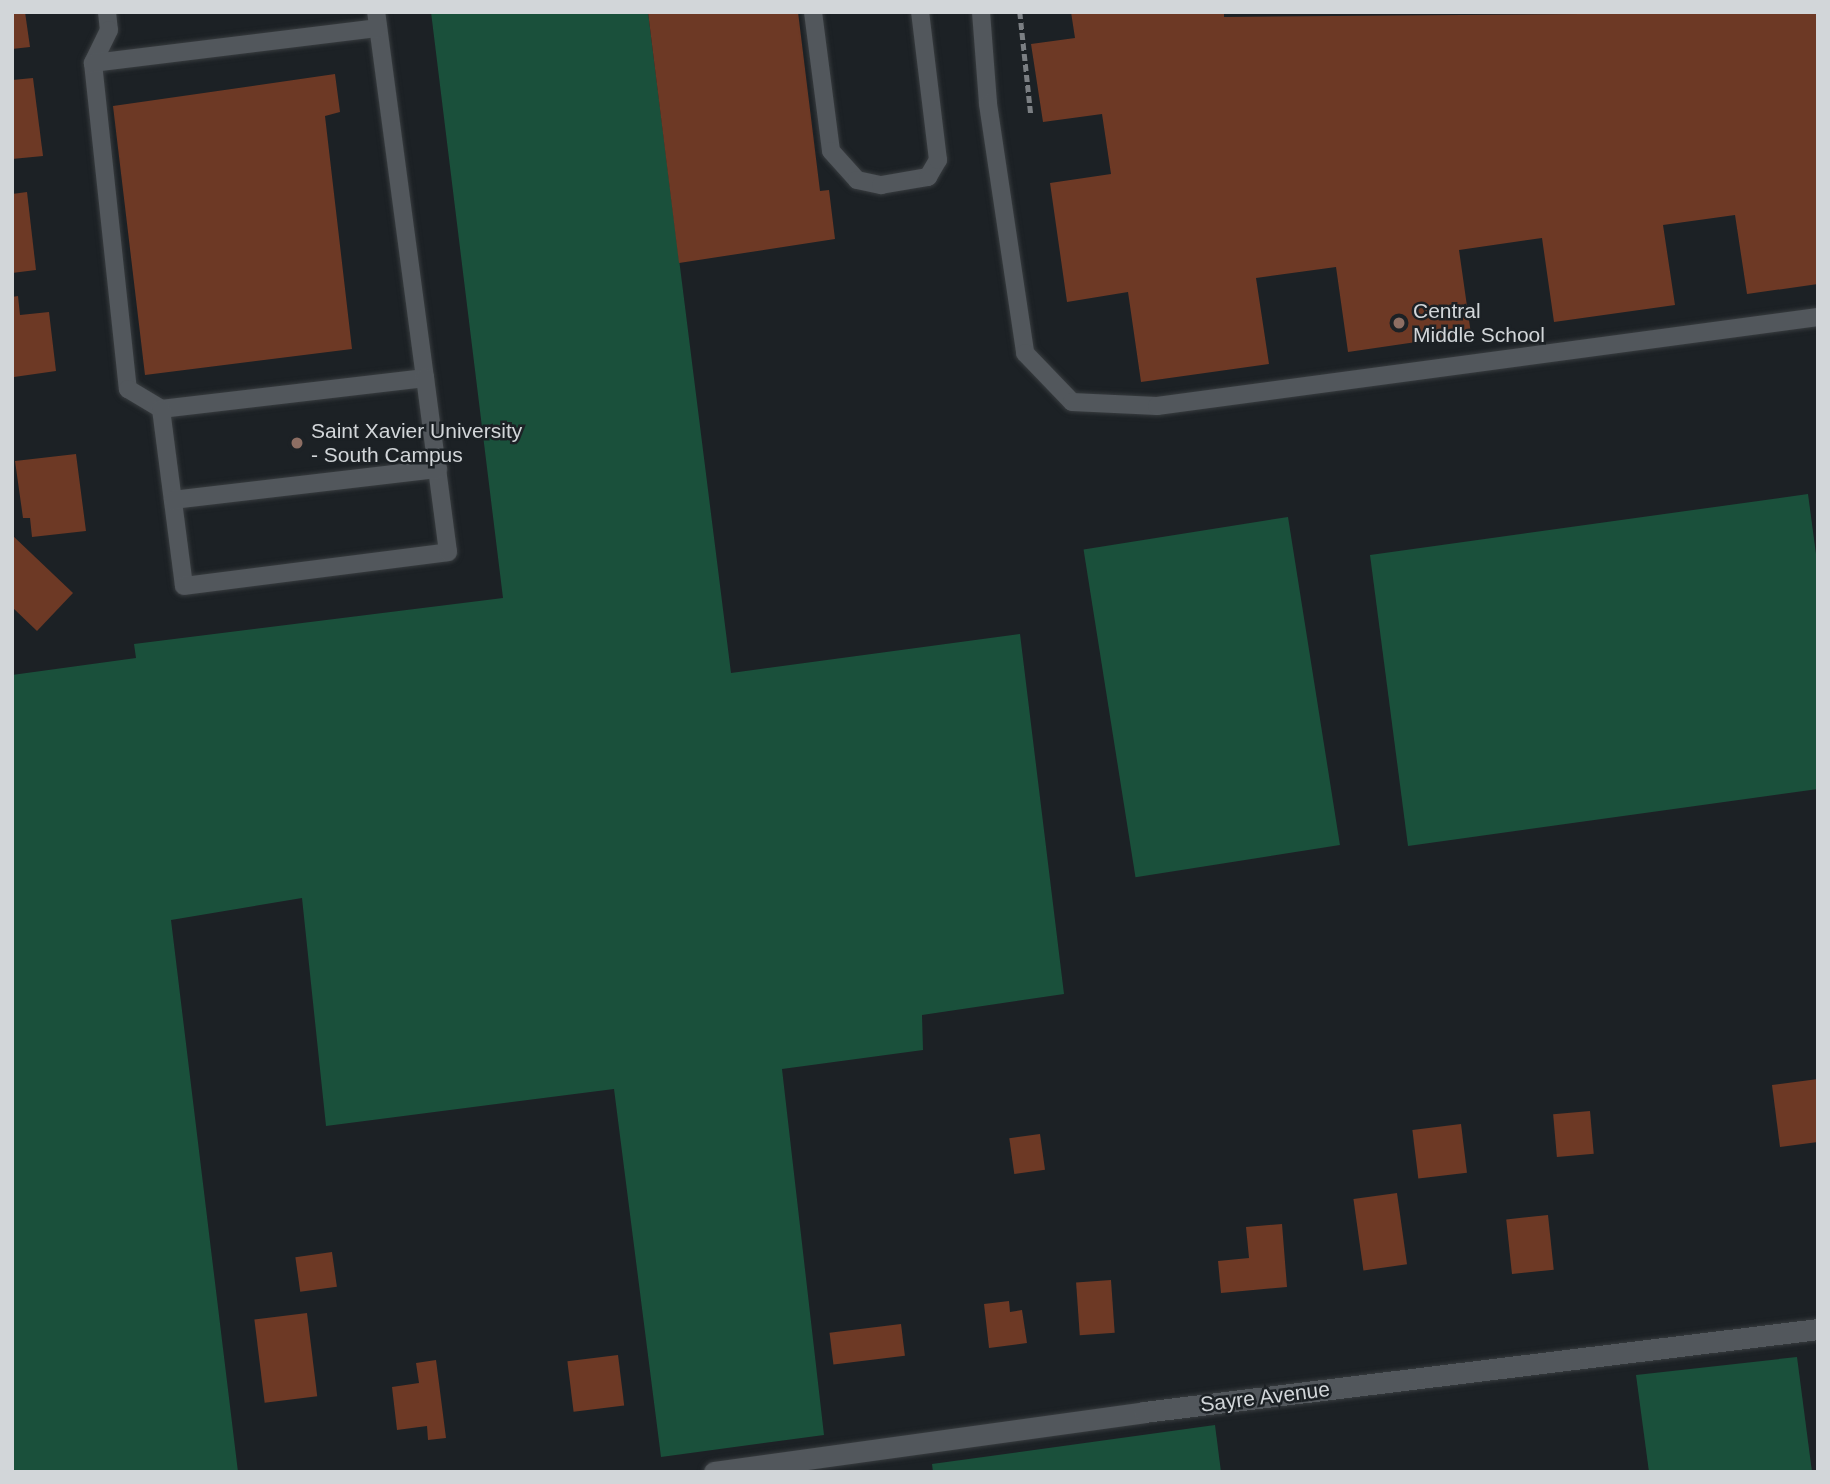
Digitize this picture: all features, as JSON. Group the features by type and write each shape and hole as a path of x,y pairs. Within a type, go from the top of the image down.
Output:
{"street":[{"name":"Sayre Avenue","path":"714,1472 1144,1412 1818,1329"}],"lane":[{"path":"107,12 109,30 93,63 128,389 161,410 425,378"},
{"path":"813,12 831,151 857,180 881,185 928,177 938,160 920,12"},
{"path":"981,12 988,104 1025,353 1072,402 1157,406 1818,317"},
{"path":"93,63 377,20 449,552 184,586 161,410"},
{"path":"173,500 438,469"}],"path":[{"path":"1020,12 1031,115"}],"green space":[{"path":"431,12 648,12 731,673 1020,634 1064,994 922,1015 923,1050 782,1069 824,1435 661,1457 614,1089 326,1126 302,898 171,920 238,1472 12,1472 12,675 136,658 134,644 503,598"},
{"path":"1808,494 1818,569 1818,789 1408,846 1370,555"},
{"path":"1288,517 1340,845 1135,877 1084,549"},
{"path":"1797,1357 1812,1472 1649,1472 1636,1375"},
{"path":"1215,1425 1221,1472 933,1472 932,1464"}],"building":[{"path":"12,12 25,12 30,47 12,49"},
{"path":"648,12 798,12 820,191 829,190 835,239 679,263"},
{"path":"1071,12 1224,12 1224,17 1818,12 1818,284 1747,294 1735,215 1663,225 1675,305 1554,322 1542,238 1459,250 1471,334 1348,352 1336,267 1256,278 1269,364 1141,382 1128,292 1067,302 1050,183 1111,174 1102,114 1043,122 1031,44 1075,38"},
{"path":"335,74 340,112 325,116 352,349 145,375 113,106"},
{"path":"33,78 43,156 12,159 12,80"},
{"path":"27,192 36,270 12,273 12,194"},
{"path":"18,296 20,315 49,312 56,371 14,377 12,297"},
{"path":"76,454 86,531 32,537 30,518 23,518 15,461"},
{"path":"12,535 73,593 37,631 12,607"},
{"path":"1818,1079 1818,1142 1780,1147 1772,1085"},
{"path":"1590,1111 1594,1154 1557,1157 1553,1114"},
{"path":"1461,1124 1467,1173 1418,1179 1412,1130"},
{"path":"1040,1134 1045,1170 1014,1174 1009,1138"},
{"path":"1397,1193 1407,1264 1363,1270 1353,1199"},
{"path":"1548,1215 1554,1270 1512,1274 1506,1219"},
{"path":"1282,1224 1287,1287 1221,1293 1218,1261 1249,1258 1246,1227"},
{"path":"332,1252 337,1287 300,1292 295,1257"},
{"path":"1111,1280 1115,1333 1080,1335 1076,1282"},
{"path":"1009,1301 1010,1312 1022,1310 1027,1343 989,1348 984,1304"},
{"path":"307,1313 317,1396 265,1403 254,1319"},
{"path":"901,1324 905,1356 833,1365 830,1333"},
{"path":"618,1355 624,1406 574,1412 567,1361"},
{"path":"436,1360 446,1438 428,1440 427,1426 397,1430 392,1387 419,1383 416,1363"}],"place":[{"name":"Central Middle School","path":"1399,323"},
{"name":"Saint Xavier University - South Campus","path":"297,443"}]}
